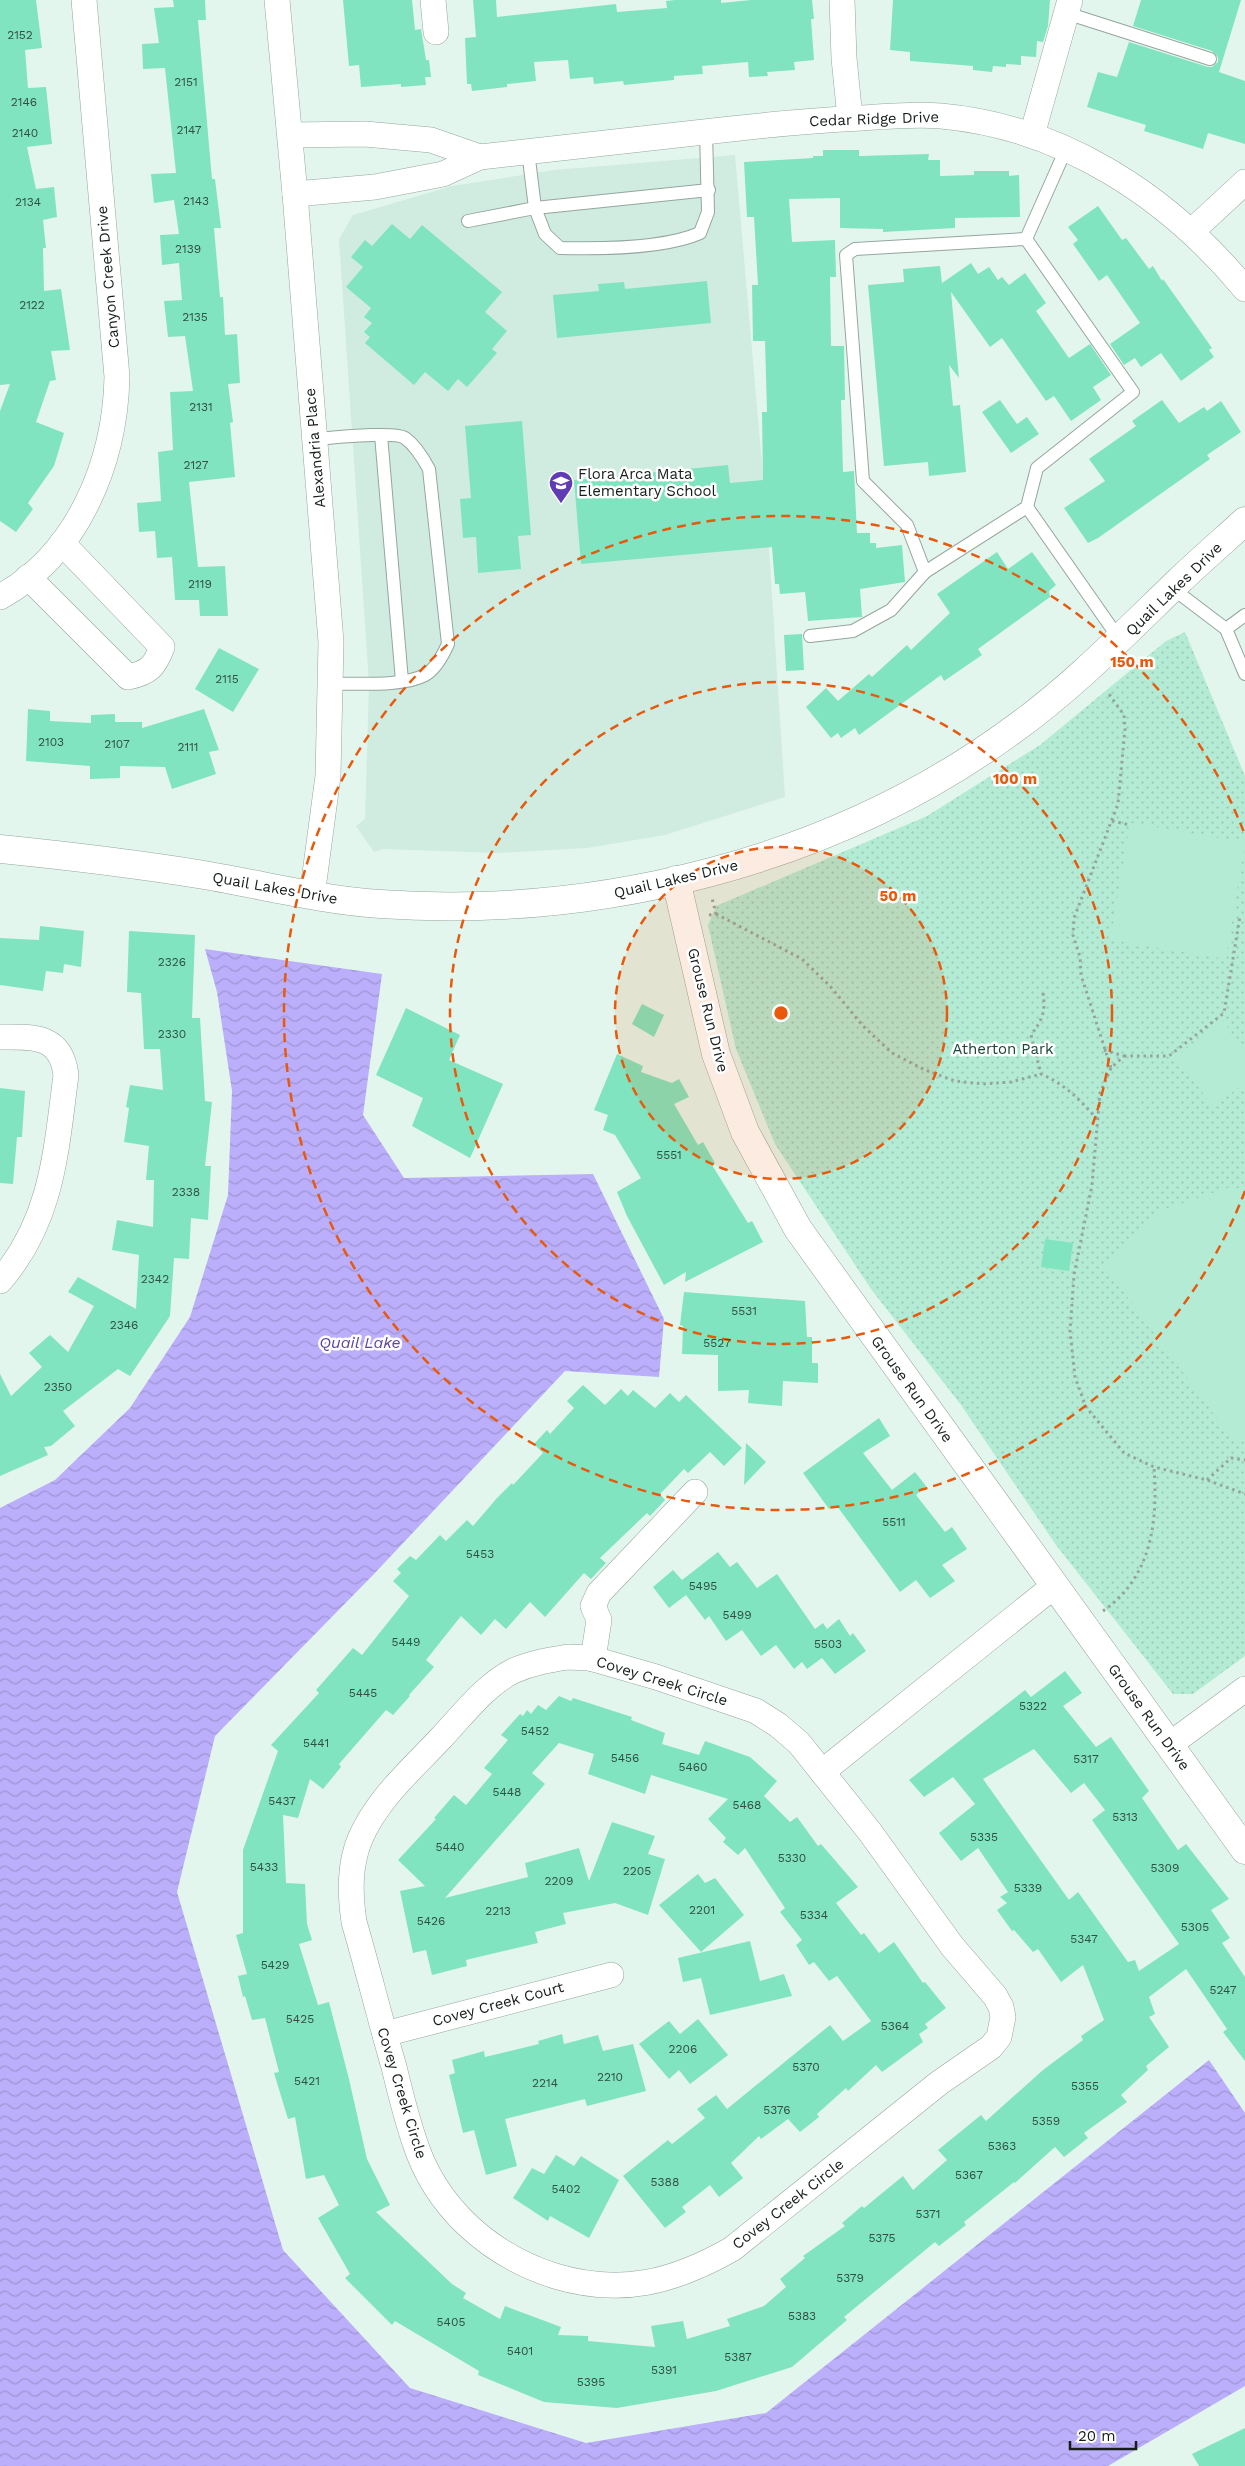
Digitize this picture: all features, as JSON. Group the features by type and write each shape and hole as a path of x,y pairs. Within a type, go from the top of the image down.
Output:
{"main road":[{"name":"Quail Lakes Drive","path":"0,849 88,857 206,876 312,896 377,904 425,906 515,906 599,897 758,859 845,826 940,778 1010,733 1077,679 1245,521"},
{"name":"Grouse Run Drive","path":"676,880 716,1054 745,1132 770,1181 816,1256 1245,1850"}],"street":[{"name":"Canyon Creek Drive","path":"0,597 28,577 71,533 84,510 104,463 112,435 117,377 84,0"},
{"name":"Alexandria Place","path":"277,0 296,194 331,642 328,776 312,896"},
{"path":"433,0 436,32"},
{"path":"842,0 844,58 850,118"},
{"path":"1032,135 1068,6"},
{"name":"Cedar Ridge Drive","path":"296,194 375,187 442,174 480,157 528,151 794,122 915,115 942,116 995,124 1032,135 1066,149 1128,181 1192,231 1216,254 1245,289"},
{"name":"Cedar Ridge Drive","path":"290,135 365,134 432,140 480,157"},
{"path":"1192,231 1245,182"},
{"path":"28,577 128,677 150,670 156,663 162,647 62,543"},
{"path":"0,1037 34,1037 46,1041 57,1049 65,1062 66,1074 53,1176 38,1219 24,1248 0,1281"},
{"path":"593,1659 599,1620 593,1606 599,1593 695,1492"},
{"path":"822,1772 1054,1586"},
{"name":"Covey Creek Circle","path":"568,1657 593,1659 656,1677 756,1711 799,1743 822,1772 870,1832 952,1946 995,1996 1001,2007 1003,2017 999,2037 991,2047 939,2083 732,2249 700,2267 678,2276 626,2285 572,2281 535,2269 488,2244 467,2226 449,2206 433,2183 414,2141 351,1900 353,1861 369,1821 389,1793 479,1698 499,1680 534,1663 568,1657"},
{"path":"1169,1745 1245,1689"},
{"name":"Covey Creek Court","path":"385,2034 611,1975"}],"lane":[{"path":"1068,6 1210,59"},
{"path":"528,151 535,208 545,234 560,248 594,249 684,240 700,233 708,212 709,190 706,131"},
{"path":"1026,239 1066,149"},
{"path":"468,221 535,208 709,190"},
{"path":"810,636 853,631 891,610 924,572 1027,507 1037,468 1133,392 1026,239"},
{"path":"924,572 908,525 863,481 846,255 855,249 1026,239"},
{"path":"381,435 402,681"},
{"path":"314,439 381,435 403,437 420,452 429,469 448,644 441,659 425,675 402,681 331,684"},
{"path":"1027,507 1120,640"},
{"path":"1172,588 1226,629 1245,674"},
{"path":"1226,629 1245,615"}],"path":[{"path":"1109,694 1124,716 1126,729 1120,796 1074,918 1073,935 1080,956 1081,976 1111,1068"},
{"path":"1112,821 1130,825"},
{"path":"716,914 802,959 830,986 863,1026 892,1052 925,1070 955,1081 983,1084 1011,1082 1042,1074 1058,1081 1079,1098 1097,1119"},
{"path":"1104,1050 1124,1056 1169,1056 1224,1014 1240,916"},
{"path":"1042,1074 1031,1035 1043,1018 1045,1007 1043,993"},
{"path":"1124,1056 1111,1068 1100,1093 1092,1185 1074,1275 1070,1331 1075,1377 1086,1407 1124,1453 1154,1467 1207,1480 1245,1494"},
{"path":"1207,1480 1232,1458 1245,1460"},
{"path":"1083,1626 1116,1603 1136,1579 1151,1540 1156,1498 1154,1467"}],"shaded area":[{"name":"Flora Arca Mata Elementary School","path":"735,155 768,532 785,797 665,835 587,848 497,853 383,849 374,852 356,826 365,819 369,684 339,239 353,215 452,186 554,170"}],"green space":[{"name":"Atherton Park","path":"1185,632 1245,776 1245,1656 1193,1694 1173,1694 1056,1545 961,1405 871,1289 775,1144 736,1049 708,925 716,906 927,816 1040,745 1166,641"},
{"path":"1130,823 1245,842 1226,959 1110,940"},
{"path":"1223,1021 1245,1051 1245,1083 1213,1106 1175,1057"},
{"path":"1230,1187 1245,1189 1245,1442 1233,1440 1103,1264 1162,1210"}],"water":[{"name":"Quail Lake","path":"205,949 382,974 363,1115 404,1178 593,1174 664,1319 659,1377 565,1371 373,1575 215,1736 177,1892 283,2250 410,2388 586,2443 766,2413 1209,2060 1245,2113 1245,2386 1108,2466 0,2466 0,1508 55,1480 130,1408 190,1317 228,1195 232,1091 217,992"}],"building":[{"path":"0,0 36,0 42,48 25,50 28,88 46,87 52,144 27,147 36,189 54,187 57,217 43,220 46,248 43,248 44,291 61,289 70,350 51,351 56,380 50,381 36,422 64,433 54,466 28,503 33,509 16,532 0,521 0,411 10,384 0,385"},
{"path":"173,0 205,0 206,20 198,20 212,179 215,179 221,228 214,228 220,297 223,297 225,335 237,334 240,383 228,384 233,422 230,423 235,477 189,482 198,567 225,566 228,616 200,616 199,600 175,600 172,557 157,558 155,531 139,532 137,503 161,501 158,452 173,450 170,392 193,391 185,336 168,337 164,301 182,300 179,263 162,265 160,235 179,234 174,200 154,203 151,174 176,173 165,68 143,69 142,44 159,43 154,8 174,7"},
{"path":"343,0 412,0 415,30 421,29 426,60 429,60 431,77 425,77 426,85 401,87 401,84 361,87 359,65 349,66"},
{"path":"473,0 496,0 497,17 616,4 617,12 667,8 666,1 675,0 721,0 721,3 751,0 812,0 814,19 811,19 814,60 794,62 795,70 767,72 768,76 749,77 748,62 702,66 703,74 674,76 674,80 624,85 623,81 594,84 593,77 570,79 568,60 534,62 536,81 507,84 507,87 472,91 471,84 467,84 465,38 476,37"},
{"path":"893,0 1050,0 1048,26 1043,42 1037,41 1036,57 1021,56 1021,65 1006,64 1006,67 993,66 992,72 973,70 973,66 910,61 910,52 890,50"},
{"path":"1141,0 1241,0 1219,72 1245,81 1245,144 1208,133 1203,149 1144,131 1146,125 1087,107 1098,72 1117,77 1129,42 1208,67 1212,67 1218,62 1218,57 1212,51 1133,26"},
{"path":"823,150 859,150 859,156 929,154 928,160 940,160 940,176 974,175 974,171 1009,171 1009,176 1019,175 1020,217 955,218 955,228 883,232 883,229 840,228 840,198 789,199 792,242 835,240 836,277 830,277 831,346 844,346 845,400 841,400 843,472 854,471 857,533 870,533 870,543 876,543 876,548 902,545 905,582 860,589 862,617 808,621 805,592 780,594 779,584 775,584 772,547 581,564 574,480 728,465 730,483 763,480 762,412 767,412 765,341 753,341 752,285 758,285 754,217 747,217 744,162 813,158 813,156 823,156"},
{"path":"1098,206 1122,240 1126,238 1149,269 1153,266 1212,348 1209,350 1214,357 1181,381 1161,353 1141,367 1135,358 1124,365 1110,344 1140,323 1107,275 1099,281 1073,244 1078,240 1068,227"},
{"path":"392,224 410,239 422,225 502,292 485,312 507,331 492,349 497,353 467,387 458,379 448,391 425,372 414,385 365,343 370,337 364,332 372,323 364,317 371,308 346,287 363,267 351,257 365,240 372,246"},
{"path":"971,263 978,274 989,267 998,280 1002,277 1009,285 1025,273 1046,303 1036,311 1069,358 1090,344 1111,375 1093,387 1101,400 1071,421 1054,396 1046,401 1002,338 990,347 951,292 959,378 949,365 953,406 960,405 966,472 929,476 928,462 884,466 868,285 904,282 903,269 940,266 942,283"},
{"path":"707,281 711,323 557,338 553,295 599,291 598,284 624,282 625,289"},
{"path":"1000,400 1017,424 1027,417 1039,434 1011,453 982,412"},
{"path":"1162,400 1179,423 1204,407 1207,411 1221,401 1241,432 1207,455 1210,459 1098,538 1088,543 1064,508 1105,481 1089,459 1136,426 1132,421"},
{"path":"522,421 531,535 518,536 521,569 478,573 476,537 463,538 460,499 471,498 465,426"},
{"path":"997,552 1008,569 1032,552 1056,585 1049,591 1050,597 978,649 982,655 944,681 941,675 859,735 855,728 841,738 838,733 831,738 806,707 826,688 838,701 869,674 872,677 907,645 911,650 950,613 937,594"},
{"path":"802,634 804,670 786,671 784,635"},
{"path":"219,648 259,669 233,712 195,689"},
{"path":"28,709 50,711 50,721 91,723 91,715 115,714 115,722 142,722 142,728 204,709 219,750 209,752 216,774 172,789 165,767 120,766 120,778 90,779 90,766 26,761"},
{"path":"40,926 84,931 81,967 64,964 63,973 46,971 43,991 0,985 0,938 39,940"},
{"path":"129,931 195,935 192,1018 200,1018 205,1101 212,1102 205,1166 211,1166 208,1220 191,1218 189,1259 174,1258 170,1316 130,1376 118,1369 63,1411 75,1426 51,1446 44,1447 48,1455 0,1476 0,1374 11,1396 42,1367 29,1353 50,1335 68,1352 94,1306 68,1292 78,1277 136,1309 139,1255 112,1250 117,1220 153,1227 154,1180 146,1180 149,1146 124,1142 129,1108 126,1107 130,1085 163,1090 160,1049 144,1049 141,993 127,992"},
{"path":"642,1004 664,1015 654,1037 632,1024"},
{"path":"406,1008 460,1035 449,1060 503,1084 470,1158 412,1126 423,1098 376,1075"},
{"path":"617,1054 643,1066 641,1072 672,1083 679,1079 689,1097 674,1104 698,1145 703,1142 715,1163 712,1165 748,1223 752,1221 763,1242 685,1282 686,1272 664,1285 627,1216 617,1192 641,1178 615,1135 603,1130 608,1115 594,1110"},
{"path":"0,1088 25,1091 22,1137 17,1137 13,1184 0,1183"},
{"path":"1045,1239 1073,1243 1069,1271 1041,1267"},
{"path":"684,1292 805,1301 807,1337 812,1337 812,1363 818,1363 818,1383 783,1381 782,1406 748,1403 749,1390 718,1391 718,1355 682,1354 683,1326 680,1325"},
{"path":"583,1385 605,1405 621,1389 628,1396 633,1390 655,1408 670,1393 679,1402 686,1395 742,1448 724,1466 710,1452 688,1473 684,1469 660,1494 665,1500 650,1516 647,1513 600,1558 606,1563 591,1579 584,1573 545,1617 530,1602 506,1629 495,1619 481,1635 461,1616 426,1660 434,1667 410,1696 393,1715 386,1710 339,1764 341,1767 323,1789 310,1779 298,1818 283,1815 286,1883 305,1884 307,1924 312,1940 299,1944 318,2005 329,2002 367,2159 390,2205 376,2212 452,2284 466,2293 463,2298 500,2319 505,2306 561,2327 558,2335 588,2336 588,2341 655,2347 651,2326 683,2321 687,2339 730,2326 727,2319 764,2306 786,2287 780,2279 805,2258 803,2256 845,2226 842,2223 862,2206 864,2208 903,2176 913,2190 947,2160 938,2150 981,2115 986,2121 1043,2070 1083,2040 1081,2036 1104,2020 1083,1965 1061,1982 1038,1949 1033,1952 1014,1930 1012,1931 997,1910 1007,1903 1000,1897 1008,1892 978,1848 961,1861 939,1833 975,1804 953,1777 924,1797 909,1780 1025,1690 1031,1697 1065,1671 1082,1693 1063,1706 1096,1747 1111,1737 1149,1791 1142,1798 1178,1850 1186,1844 1229,1899 1211,1910 1230,1938 1222,1943 1245,1977 1245,2061 1223,2032 1227,2029 1186,1969 1149,1997 1155,2014 1149,2017 1169,2047 1146,2066 1148,2070 1121,2095 1127,2102 1084,2133 1088,2138 1064,2157 1055,2147 1015,2183 964,2222 966,2225 939,2246 935,2242 844,2317 847,2320 792,2367 716,2391 617,2408 544,2402 478,2375 479,2371 395,2321 392,2325 345,2278 350,2274 318,2218 339,2205 324,2175 306,2179 295,2117 288,2119 274,2073 279,2072 265,2018 252,2020 245,1996 243,1997 238,1976 247,1974 236,1935 243,1933 243,1850 278,1751 271,1745 319,1693 316,1690 353,1648 362,1655 409,1596 393,1581 401,1573 397,1569 410,1556 416,1560 440,1535 446,1541 467,1520 473,1526 497,1498 512,1483 513,1485 543,1453 534,1444 547,1430 550,1434 574,1408 567,1401","holes":["1034,1749 1071,1793 1084,1783 1105,1810 1092,1820 1179,1944 1139,1971 1135,1960 1128,1962 1078,1892 1069,1900 983,1779"]},
{"path":"879,1418 890,1436 863,1453 892,1490 915,1472 926,1486 916,1495 945,1532 952,1527 967,1549 942,1565 955,1581 930,1598 916,1580 900,1592 837,1506 829,1509 803,1473"},
{"path":"746,1443 766,1462 744,1485"},
{"path":"718,1552 730,1567 737,1562 757,1588 777,1574 815,1629 823,1623 827,1629 839,1619 850,1636 853,1633 866,1651 835,1674 822,1658 807,1669 802,1662 794,1669 776,1645 761,1656 742,1630 726,1641 709,1616 705,1620 686,1595 669,1608 653,1587 673,1570 682,1580"},
{"path":"559,1696 571,1701 573,1698 632,1717 631,1720 665,1733 662,1744 699,1755 705,1741 750,1757 777,1781 764,1796 790,1822 797,1817 818,1846 821,1844 858,1887 836,1903 861,1935 864,1933 879,1953 894,1942 923,1983 925,1982 946,2008 925,2024 928,2028 919,2034 923,2042 882,2072 876,2065 848,2091 846,2088 817,2114 819,2117 800,2132 788,2119 761,2139 759,2136 731,2163 743,2178 719,2197 710,2185 682,2207 686,2212 665,2228 623,2176 668,2140 672,2144 705,2118 697,2109 716,2095 727,2109 830,2025 843,2041 871,2021 837,1976 829,1981 814,1962 809,1965 796,1945 802,1940 780,1912 785,1908 745,1848 738,1855 723,1842 726,1838 708,1819 728,1799 651,1775 645,1794 588,1774 594,1754 559,1743 532,1773 545,1784 445,1898 528,1877 525,1863 579,1848 589,1881 612,1822 655,1836 648,1854 665,1859 648,1915 615,1903 563,1913 566,1924 535,1932 538,1943 466,1960 467,1966 432,1975 426,1950 413,1953 400,1891 425,1886 398,1860 436,1819 434,1818 454,1795 466,1805 492,1774 484,1768 508,1740 501,1735 520,1714 523,1716 527,1710 531,1714 538,1705 546,1710"},
{"path":"698,1874 705,1883 715,1878 744,1915 701,1952 659,1905"},
{"path":"750,1941 760,1981 784,1974 792,1996 710,2015 701,1978 683,1982 678,1958"},
{"path":"698,2019 728,2055 690,2084 679,2070 669,2079 639,2044 669,2021 680,2034"},
{"path":"562,2034 564,2044 598,2035 603,2051 633,2044 646,2091 587,2106 585,2099 505,2119 517,2166 486,2175 474,2130 463,2133 449,2075 455,2073 452,2060 484,2051 485,2057 539,2044 538,2041"},
{"path":"556,2155 574,2166 581,2156 619,2180 589,2238 550,2216 548,2221 513,2198 532,2168 544,2174"},
{"path":"1245,2428 1245,2466 1199,2466 1192,2454"}],"place":[{"name":"Flora Arca Mata Elementary School","path":"561,504"}]}
